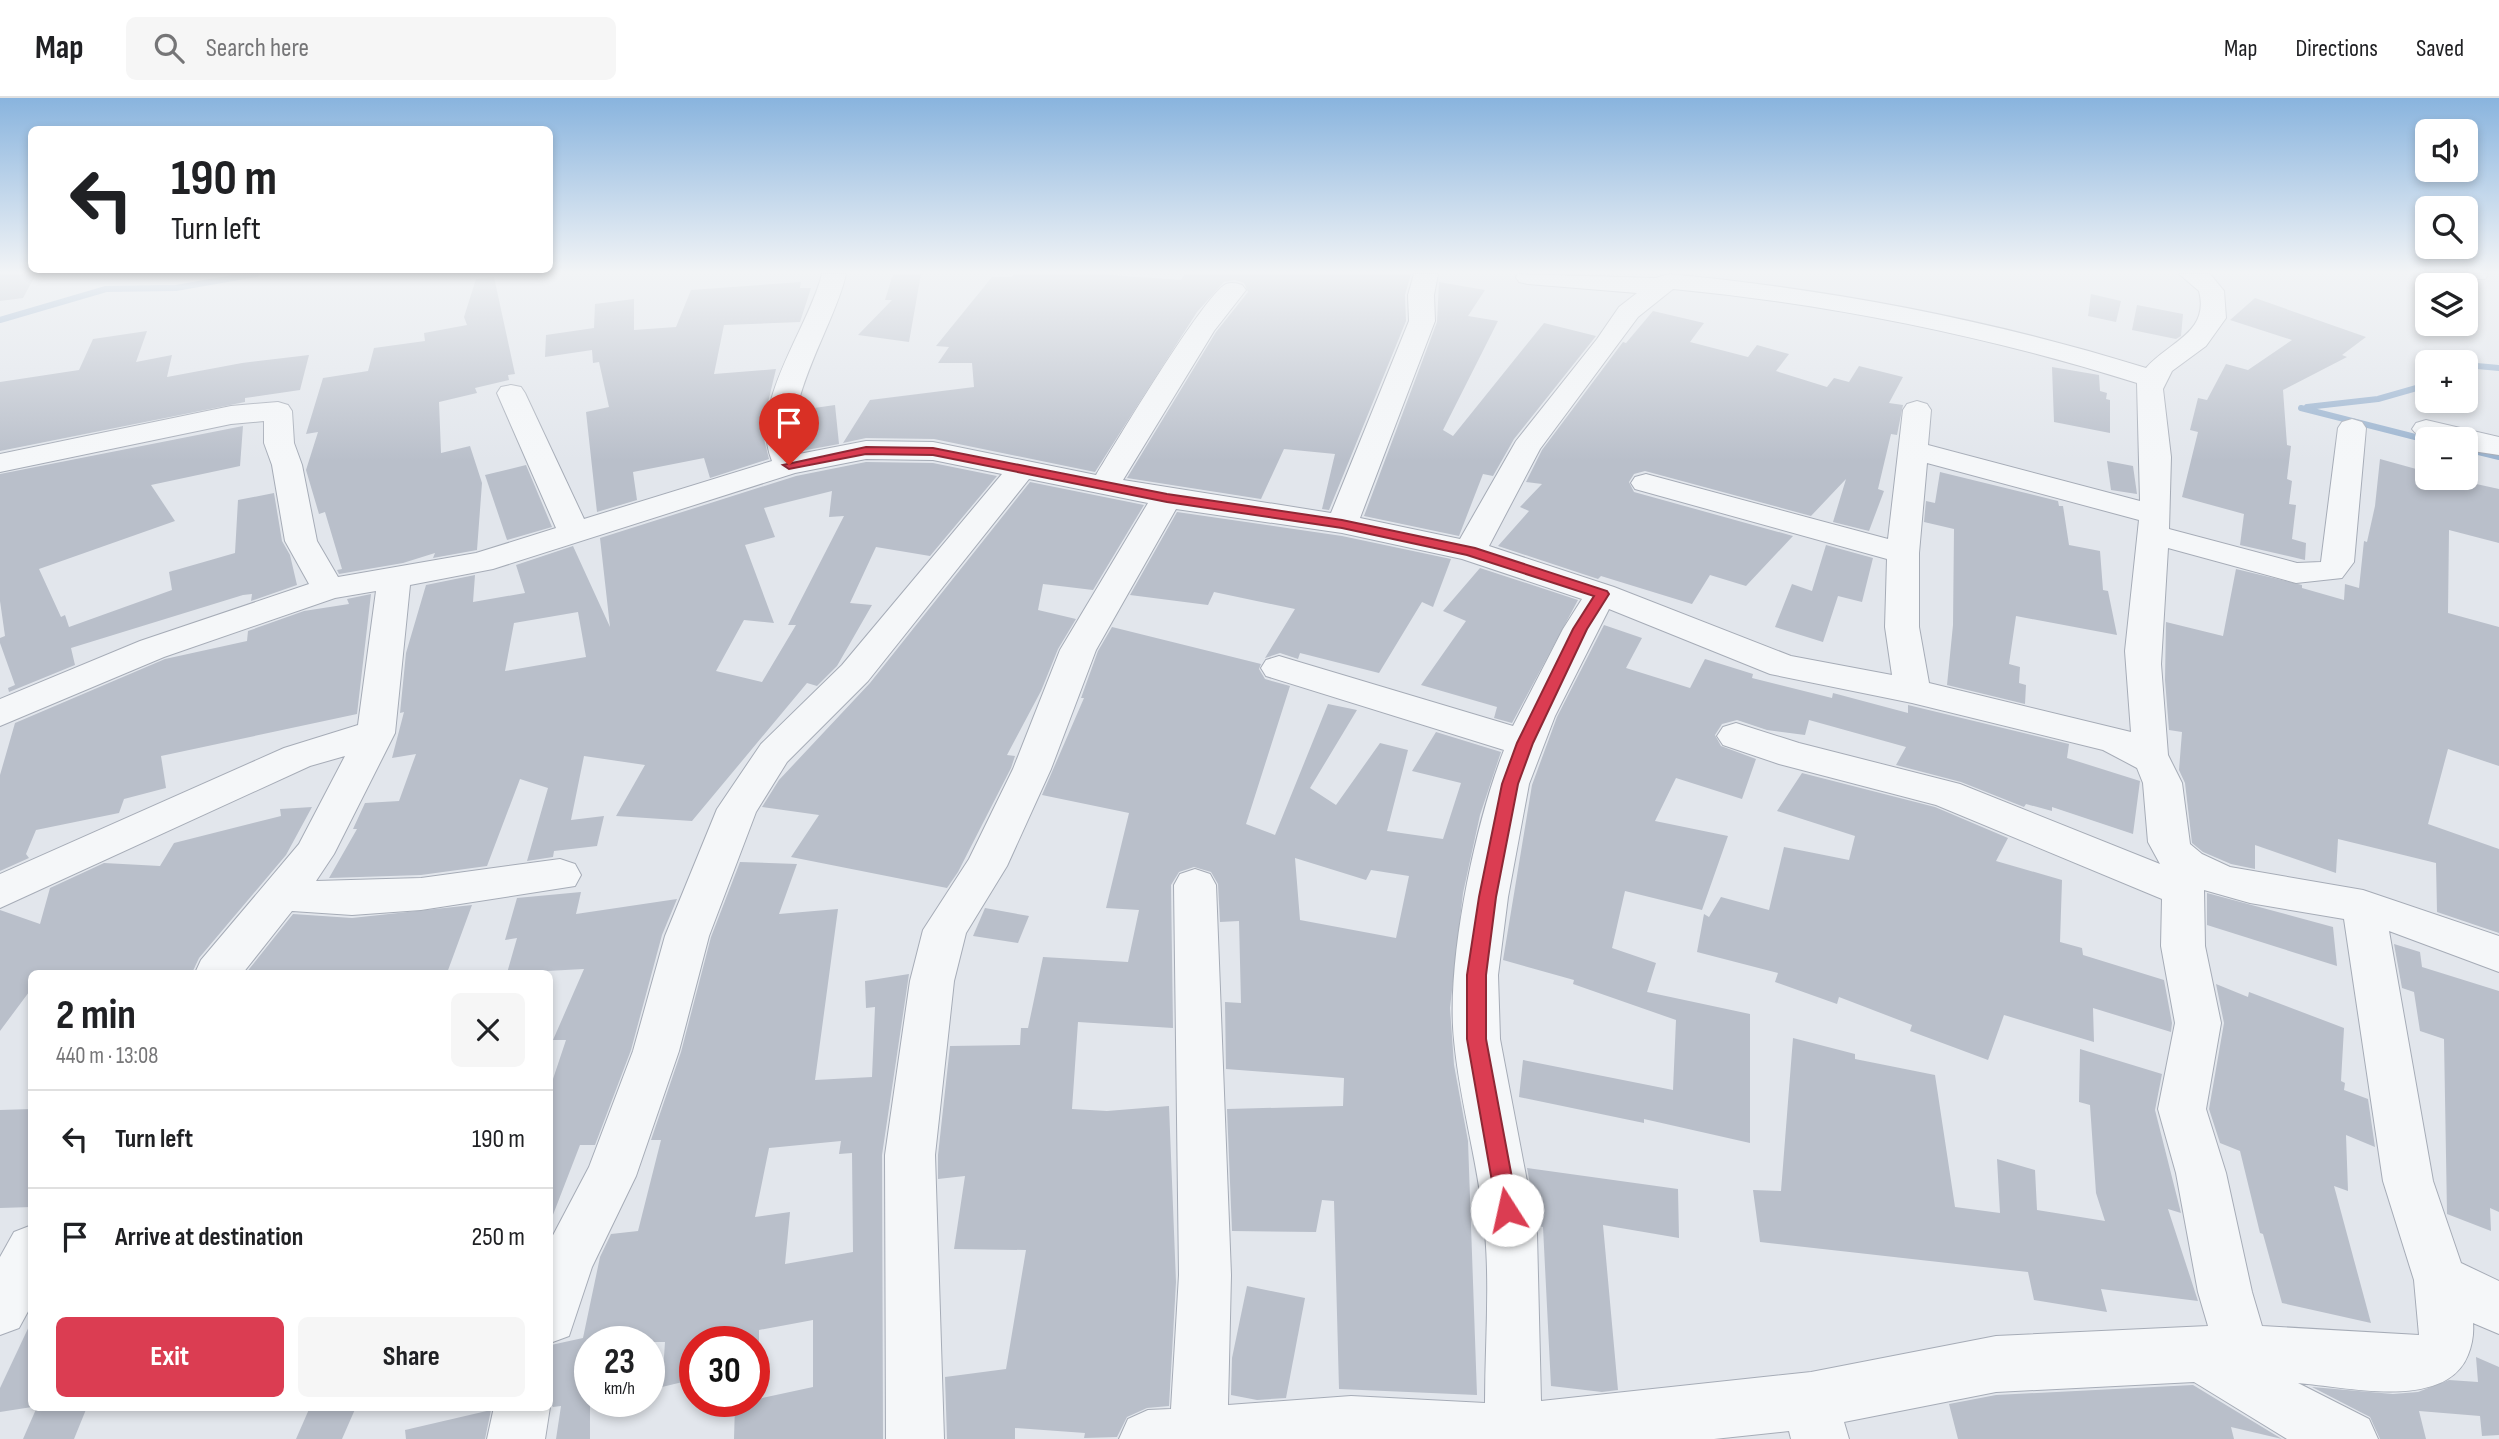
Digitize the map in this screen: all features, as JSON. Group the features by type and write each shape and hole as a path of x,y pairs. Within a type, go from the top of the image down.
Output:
{"street":[{"path":"789,465 781,454 781,428 787,397 810,337"},
{"path":"1104,486 1198,337"},
{"path":"1342,524 1416,337"},
{"path":"1470,551 1526,447 1612,337"},
{"path":"1997,337 2063,350 2151,378"},
{"path":"2151,378 2202,337"},
{"path":"2149,758 2152,732 2143,655 2159,482 2151,378"},
{"path":"511,393 575,534"},
{"path":"0,463 231,415 278,411 279,443 287,465 301,541 328,589"},
{"path":"1912,691 1902,627 1903,553 1917,411"},
{"path":"1914,450 2155,525 2296,573 2330,571 2338,562 2352,428"},
{"path":"2478,442 2499,446"},
{"path":"0,713 152,649 328,589 481,562 789,465 866,450 933,451 1167,498 1342,524 1470,551 1602,594 1783,666 1912,691 2112,739 2149,758 2160,776 2168,842 2186,878 2183,946 2198,1023 2182,1108 2201,1173 2225,1292 2221,1353"},
{"path":"553,1308 568,1261 611,1176 656,1051 687,936 737,808 774,753 855,673 1021,470"},
{"path":"1646,483 1903,553"},
{"path":"915,1439 910,1155 932,981 945,930 986,866 1026,781 1078,650 1167,498"},
{"path":"219,970 314,854 376,733 394,579"},
{"path":"1513,1433 1511,1234 1477,1039 1476,975 1487,897 1510,784 1525,743 1580,629 1602,594"},
{"path":"1279,668 1525,743"},
{"path":"0,892 298,757 376,733"},
{"path":"1737,736 1791,755 1946,794 2186,878 2230,881 2363,907 2499,954"},
{"path":"282,894 330,901 368,900 560,875"},
{"path":"1195,885 1205,1275 1173,1438 1354,1431 1513,1433 1816,1420 1996,1364 2221,1353 2412,1364 2432,1360 2442,1350 2447,1332 2440,1280 2408,1181 2363,907"},
{"path":"0,1309 28,1257"},
{"path":"2440,1280 2499,1308"},
{"path":"2221,1353 2289,1409 2350,1439"},
{"path":"516,1439 521,1411"}],"building":[{"path":"145,337 136,362 172,355 167,377 242,363 309,355 300,390 245,398 245,402 0,451 0,382 79,370 93,339"},
{"path":"424,337 507,337 515,374 508,375 509,380 475,388 477,393 439,402 441,453 470,446 482,483 477,550 433,558 435,553 403,563 339,574 337,570 342,569 325,512 319,514 306,470 318,432 306,434 323,378 368,371 374,348 425,341"},
{"path":"546,337 722,337 714,374 776,369 765,415 764,439 769,459 710,478 704,458 633,472 637,500 597,512 586,412 609,407 599,362 593,363 592,350 545,357"},
{"path":"870,337 910,337 909,342"},
{"path":"944,337 1181,337 1095,472 934,439 866,438 843,443 870,400 974,387 972,363 938,363 949,347 936,346"},
{"path":"1213,337 1400,337 1329,510 1322,509 1335,454 1284,449 1261,499 1127,478"},
{"path":"1432,337 1490,337 1443,430 1453,436 1533,337 1596,337 1514,439 1493,476 1483,474 1459,536 1364,516"},
{"path":"1631,337 1694,337 1690,342 1748,357 1757,345 1789,354 1776,371 1827,387 1834,378 1849,382 1859,366 1903,377 1889,403 1903,405 1897,435 1891,434 1878,489 1884,491 1869,531 1833,522 1846,479 1811,516 1645,471 1634,474 1629,482 1634,492 1793,536 1746,586 1710,575 1692,604 1601,576 1598,579 1498,546 1529,511 1520,507 1542,484 1526,482 1542,450 1623,342 1626,343"},
{"path":"2281,337 2366,337 2342,355 2347,357 2283,390 2287,445 2291,446 2287,479 2292,481 2289,504 2296,505 2292,539 2306,543 2305,560 2240,545 2244,514 2182,497 2198,432 2190,430 2198,398 2207,400 2226,364 2248,370 2292,340"},
{"path":"2052,367 2099,375 2100,391 2107,393 2106,399 2110,400 2110,433 2054,422"},
{"path":"835,405 839,444 801,451 797,435 800,410"},
{"path":"243,426 240,466 151,485 175,521 39,569 61,617 65,615 69,627 172,590 169,572 235,553 238,500 274,493 282,541 290,555 297,585 251,601 252,594 243,595 71,648 75,665 9,692 8,688 15,685 0,643 0,638 5,636 0,601 0,474"},
{"path":"2380,459 2415,469 2415,490 2478,490 2478,484 2499,489 2499,543 2449,530 2448,613 2499,627 2499,766 2448,749 2428,824 2499,849 2499,933 2437,912 2436,863 2338,839 2336,873 2255,845 2255,869 2231,864 2203,852 2192,843 2185,783 2179,770 2182,732 2169,730 2165,680 2166,622 2223,636 2236,569 2302,585 2302,588 2344,600 2345,584 2359,588 2364,541 2367,542 2375,506"},
{"path":"2107,461 2133,466 2137,494 2111,490"},
{"path":"866,462 933,463 997,476 930,556 876,547 850,603 872,605 837,666 817,686 807,683 692,821 616,816 645,765 584,756 571,820 604,816 597,846 554,851 553,857 527,861 548,788 520,779 487,866 421,875 329,878 357,829 353,829 365,803 399,801 416,754 392,758 404,712 400,713 406,653 426,585 475,575 473,602 525,593 516,565 573,546 610,627 600,538 796,476","holes":["832,491 829,517 844,516 788,625 796,625 762,682 716,671 744,620 774,623 745,545 775,537 764,508","578,612 586,657 505,671 514,623"]},
{"path":"526,465 552,527 507,540 485,475"},
{"path":"1940,472 2058,501 2059,506 2063,506 2069,545 2100,551 2103,590 2108,591 2117,635 2016,616 2009,664 2020,667 2019,683 2026,685 2025,704 1947,685 1953,625 1954,529 1924,522 1926,501 1935,503"},
{"path":"1030,482 1144,505 1093,590 1043,584 1038,610 1076,619 1058,649 1041,691 1007,755 1015,756 1011,768 958,872 947,888 791,857 819,815 762,807 779,780 870,683"},
{"path":"1177,512 1342,536 1451,559 1433,607 1422,602 1379,673 1300,653 1298,659 1280,653 1265,658 1295,609 1214,592 1208,605 1130,595"},
{"path":"1826,545 1873,558 1862,602 1838,596 1823,642 1775,627 1792,584 1812,591"},
{"path":"1480,568 1578,600 1512,723 1494,718 1497,707 1421,685 1466,621 1443,611"},
{"path":"371,594 357,714 161,756 166,788 124,799 119,813 36,830 26,854 29,858 0,871 0,775 15,723 165,659 247,641 248,631 304,611 349,604 347,599"},
{"path":"1604,625 1642,638 1626,668 1690,688 1705,659 1753,674 1752,678 1832,698 1833,693 1908,713 1908,705 2069,744 2067,758 2140,781 2133,834 2052,807 2052,811 2026,804 2024,807 1961,782 1896,765 1906,747 1809,720 1805,735 1767,730 1737,720 1722,724 1715,735 1721,746 1756,759 1742,799 1676,778 1655,821 1728,836 1702,910 1625,891 1612,948 1656,963 1647,992 1750,1014 1750,1143 1644,1119 1644,1123 1519,1097 1523,1060 1673,1090 1676,1020 1573,984 1574,980 1503,960 1532,785 1557,717"},
{"path":"1112,627 1261,664 1259,669 1265,679 1290,686 1246,824 1275,835 1328,704 1357,710 1310,788 1336,805 1380,743 1408,750 1387,831 1443,839 1461,783 1412,771 1436,732 1501,752 1480,815 1463,893 1450,1008 1454,1065 1468,1141 1477,1395 1339,1389 1334,1201 1322,1200 1316,1232 1232,1231 1227,1109 1343,1106 1344,1078 1226,1069 1225,1002 1241,1003 1239,921 1220,922 1218,884 1211,872 1194,867 1179,872 1171,885 1173,1028 1078,1022 1072,1109 1107,1111 1169,1106 1176,1282 1169,1406 1147,1408 1127,1417 1117,1437 1084,1438 1085,1433 1015,1428 1015,1439 947,1439 945,1377 1006,1369 1026,1250 954,1249 965,1176 938,1179 938,1155 950,1046 1020,1045 1021,1028 1028,1028 1043,957 1128,962 1139,910 1106,908 1129,813 1042,795 1084,698 1081,698 1098,651","holes":["1295,858 1366,880 1371,870 1409,876 1396,938 1300,920"]},
{"path":"1802,773 1935,807 2008,838 1996,861 2062,880 2060,942 2082,948 2083,955 2164,980 2172,1023 2171,1032 2093,1008 2094,1042 2004,1015 1988,1060 1910,1031 1912,1025 1839,997 1837,1004 1775,982 1778,973 1697,952 1704,914 1709,917 1721,897 1769,910 1784,847 1849,860 1855,836 1777,811"},
{"path":"312,807 286,855 199,958 193,970 28,970 28,993 0,1031 0,910 40,924 50,888 104,863 160,866 174,843 281,816 280,809"},
{"path":"740,862 797,864 779,914 838,909 815,1080 872,1077 875,1007 866,1008 865,981 909,974 882,1155 883,1439 734,1439 735,1417 770,1417 770,1396 813,1387 813,1320 770,1328 679,1326 679,1383 665,1386 665,1326 586,1326 600,1257 611,1234 638,1231 661,1140 651,1140 681,1052 711,937","holes":["841,1141 839,1154 852,1153 853,1252 785,1264 790,1212 755,1217 769,1148"]},
{"path":"581,892 576,914 677,899 662,935 631,1050 595,1145 580,1145 553,1215 553,1079 566,1040 553,1040 584,969 508,970 517,938 505,940 517,898"},
{"path":"2207,893 2333,927 2337,966 2207,925"},
{"path":"472,905 448,970 248,970 293,914 352,918"},
{"path":"985,908 1029,916 1018,943 973,936"},
{"path":"2394,944 2420,952 2422,967 2499,991 2499,1212 2490,1208 2491,1231 2447,1214 2444,1039 2420,1031 2414,992 2402,988"},
{"path":"2216,984 2248,997 2249,992 2344,1028 2341,1081 2345,1083 2344,1090 2368,1099 2375,1147 2346,1135 2348,1191 2334,1186 2371,1323 2282,1303 2263,1234 2260,1233 2240,1151 2220,1143 2209,1109 2224,1023"},
{"path":"1793,1038 1855,1054 1855,1059 1935,1075 1955,1207 2000,1213 1997,1159 2035,1170 2037,1210 2105,1221 2096,1193 2090,1105 2079,1102 2080,1049 2162,1074 2155,1110 2181,1213 2168,1209 2198,1301 2101,1289 2107,1312 2034,1300 2028,1272 1760,1242 1753,1190 1781,1191"},
{"path":"28,1109 28,1207 0,1208 0,1110"},
{"path":"1527,1168 1678,1189 1679,1238 1603,1225 1618,1390 1602,1392 1551,1386 1543,1227 1538,1226"},
{"path":"1247,1286 1305,1298 1286,1398 1257,1400 1231,1395 1232,1358"},
{"path":"28,1328 28,1408 0,1412 0,1388"},
{"path":"574,1340 574,1417 590,1417 590,1439 556,1439 561,1406 553,1407 553,1345"},
{"path":"2476,1357 2499,1367 2499,1435 2482,1436 2480,1416 2419,1411 2426,1439 2380,1439 2370,1417 2312,1387 2393,1394 2418,1392 2449,1380 2478,1382"},
{"path":"2193,1385 2282,1439 2231,1427 2234,1439 1958,1439 1949,1404 1996,1395"},
{"path":"35,1411 85,1411 74,1439 23,1439"},
{"path":"308,1411 354,1411 342,1439 296,1439"},
{"path":"491,1411 485,1439 406,1439 405,1430"}],"waterway":[{"path":"2478,366 2499,368"},
{"path":"2307,407 2378,399 2415,388"},
{"path":"2301,408 2415,437"},
{"path":"2478,452 2499,457"}],"route":[{"path":"789,465 866,450 933,451 1167,498 1342,524 1470,551 1602,594 1580,629 1525,743 1510,784 1487,897 1476,975 1477,1039 1507,1210"}]}
